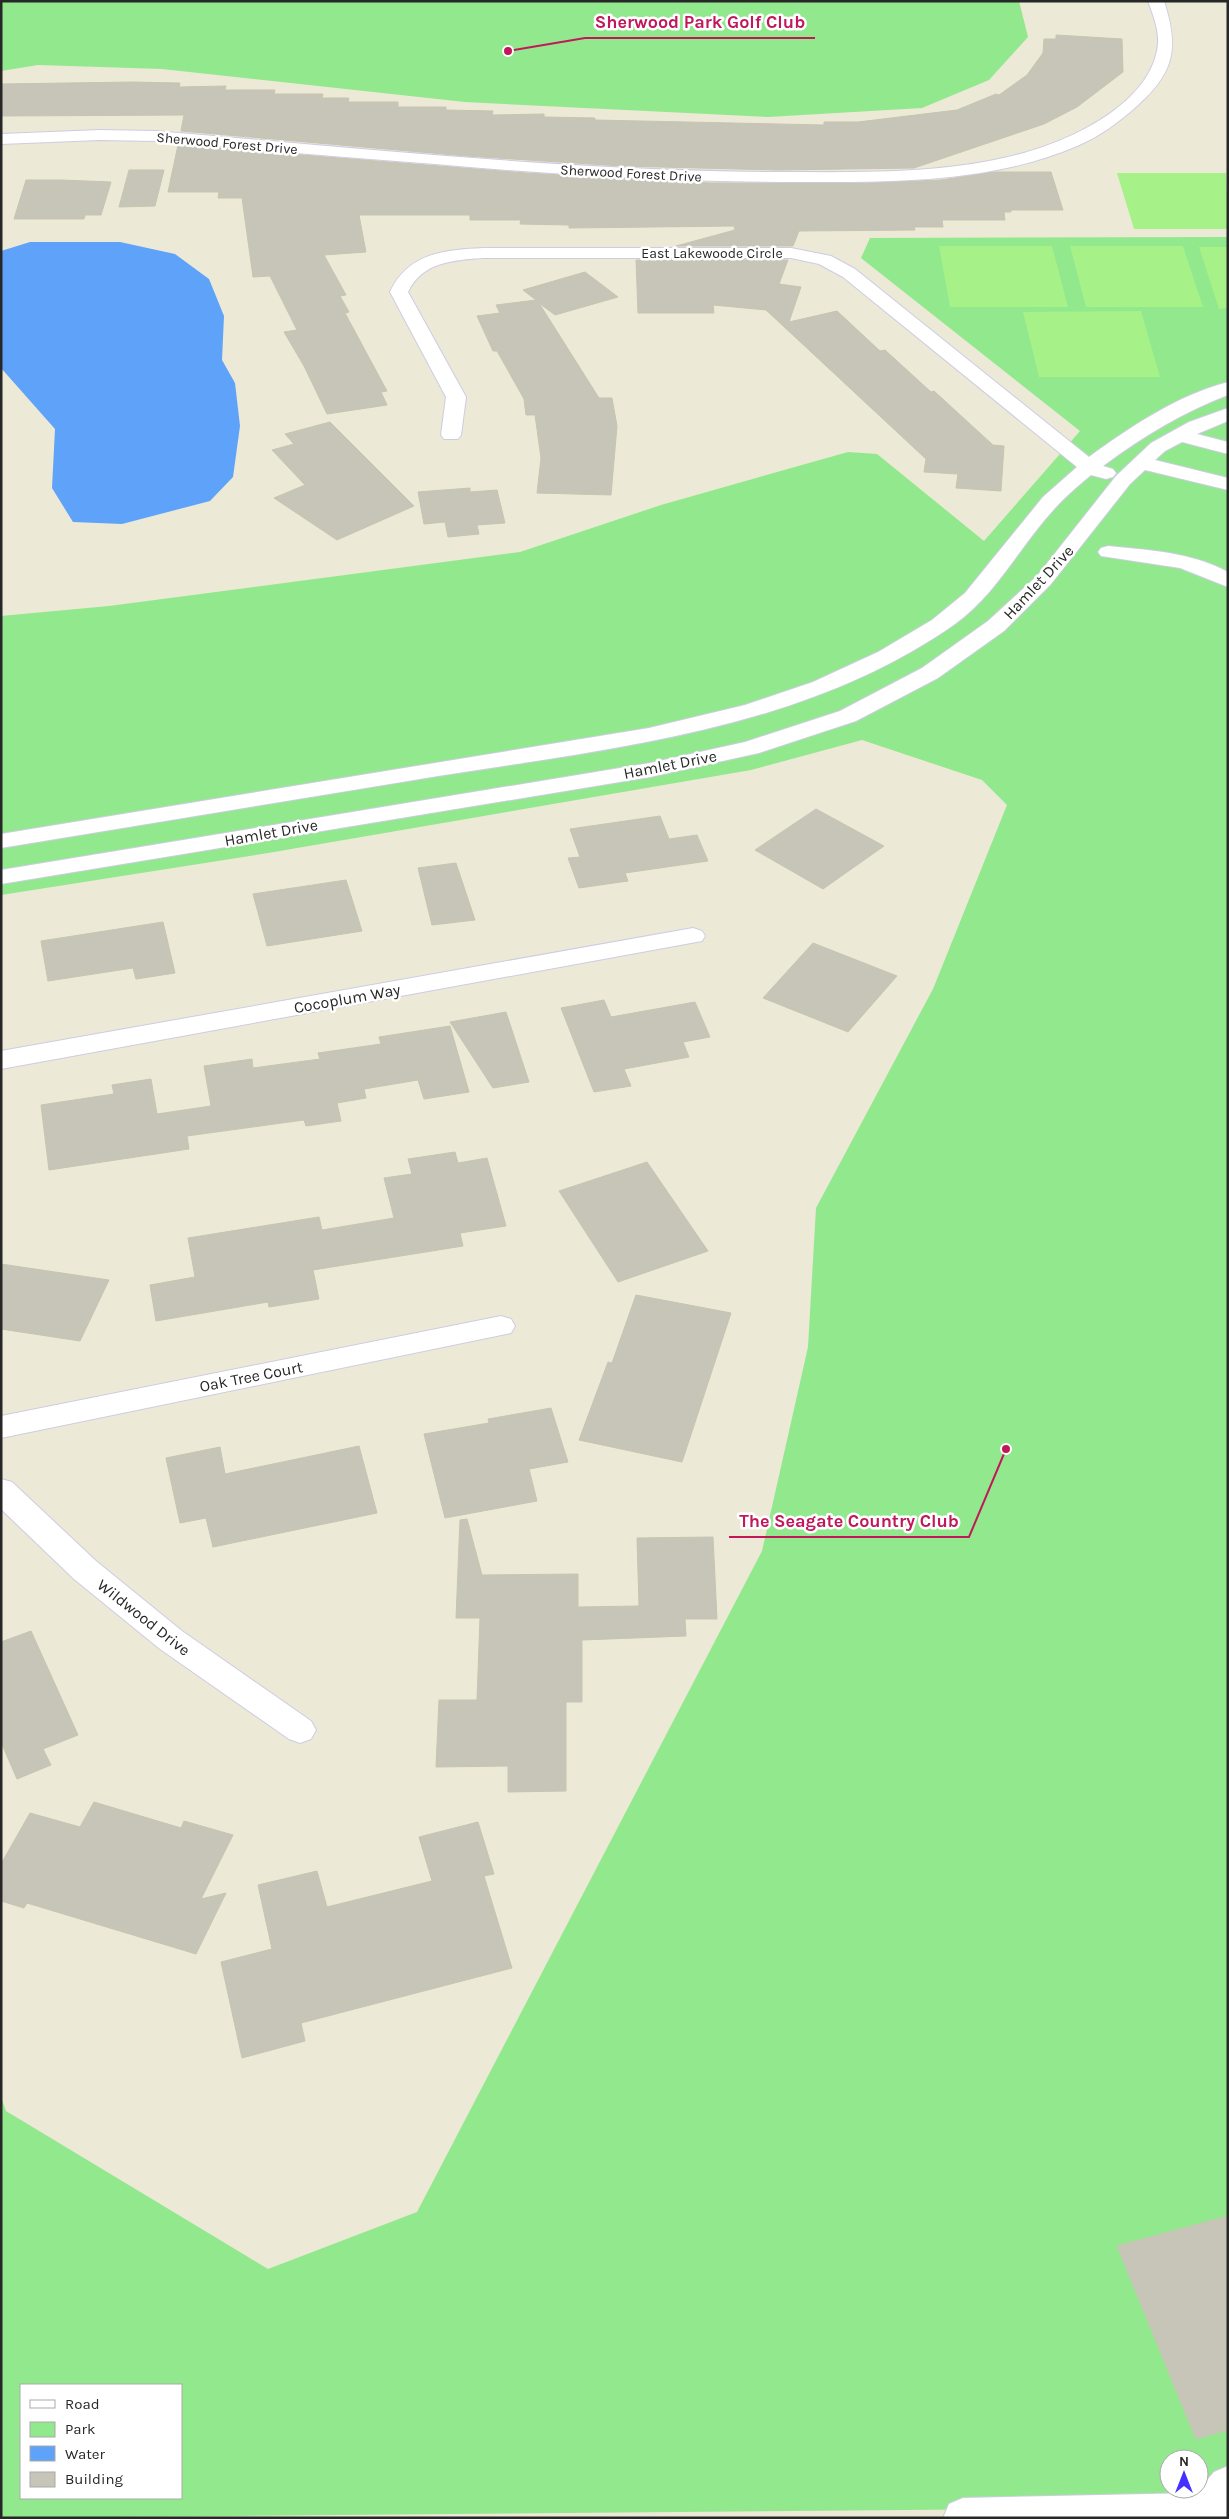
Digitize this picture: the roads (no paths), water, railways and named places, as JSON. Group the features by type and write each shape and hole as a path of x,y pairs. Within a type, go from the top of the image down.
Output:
{"street":[{"name":"Sherwood Forest Drive","path":"1,139 84,135 155,136 554,170 644,175 832,177 930,174 974,168 1041,152 1075,140 1120,114 1151,82 1162,62 1166,42 1165,28 1156,1"},
{"path":"80,152 84,135"},
{"name":"East Lakewoode Circle","path":"451,435 456,397 399,292 405,279 418,267 447,257 482,253 791,253 825,260 849,273 1090,468 1123,480"},
{"name":"Hamlet Drive","path":"1,841 649,735 730,717 813,690 890,656 951,616 993,575 1050,501 1090,468 1126,440 1172,414 1228,388"},
{"name":"Hamlet Drive","path":"1,877 407,808 650,770 751,748 848,716 930,673 996,626 1044,580 1123,480 1141,463 1158,448 1179,435 1196,426 1228,414"},
{"path":"1179,435 1228,448"},
{"path":"1141,463 1228,484"},
{"path":"1082,534 1108,552"},
{"path":"1064,556 1108,552 1178,560 1204,567 1228,581"},
{"name":"Cocoplum Way","path":"1,1060 693,936"},
{"name":"Oak Tree Court","path":"1,1427 501,1326"},
{"name":"Wildwood Drive","path":"1,1490 85,1570 171,1640 300,1730"},
{"path":"963,2518 1205,2513 1228,2486"}],"water":[{"path":"30,242 120,242 175,254 209,279 224,316 222,360 235,383 240,426 233,477 210,501 122,524 73,522 52,488 55,429 1,368 1,251"}],"place":[{"name":"Sherwood Park Golf Club","path":"508,51"},
{"name":"The Seagate Country Club","path":"1006,1449"}]}
